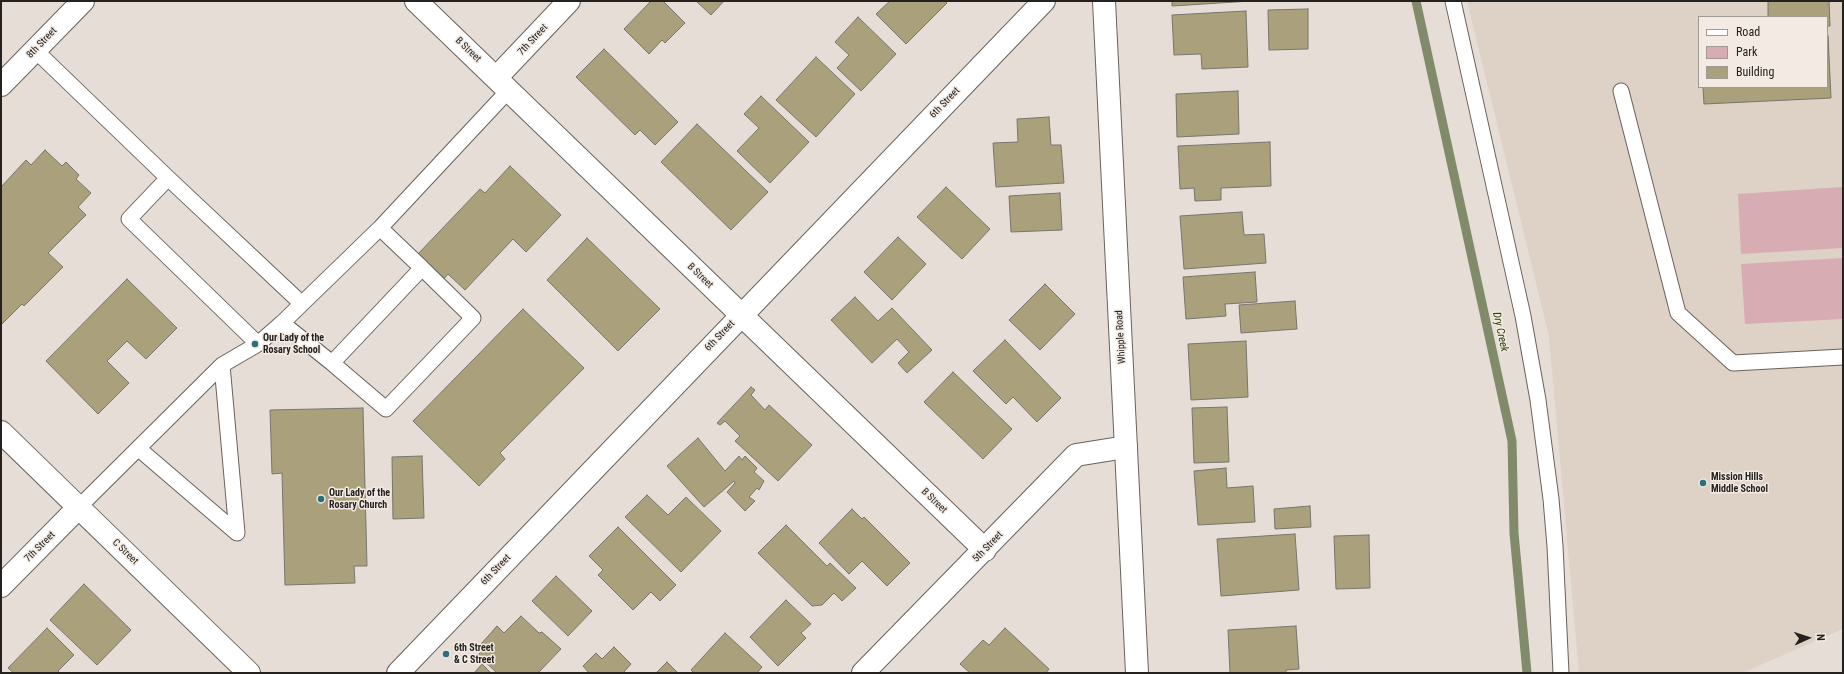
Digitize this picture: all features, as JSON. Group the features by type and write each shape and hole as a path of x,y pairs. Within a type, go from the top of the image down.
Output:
{"street":[{"name":"8th Street","path":"1,85 83,1"},
{"name":"B Street","path":"416,1 985,550"},
{"name":"7th Street","path":"502,85 569,1"},
{"name":"6th Street","path":"398,673 741,314 1044,1"},
{"name":"Whipple Road","path":"1104,1 1137,673"},
{"name":"C Street","path":"1,432 249,673"},
{"name":"5th Street","path":"863,673 985,550 1076,455 1126,447"},
{"name":"7th Street","path":"1,586 78,507"}],"lane":[{"path":"1454,1 1523,316 1538,400 1554,538 1561,673"},
{"path":"35,50 301,303"},
{"path":"78,507 139,449 222,366 258,344 282,323 380,228 502,85"},
{"path":"1621,91 1678,313 1733,363 1843,357"},
{"path":"168,178 129,219 258,344"},
{"path":"282,323 386,409 473,318 380,228"},
{"path":"332,363 422,268"},
{"path":"139,449 237,533 222,366"}],"shaded area":[{"name":"Mission Hills Middle School","path":"1467,1 1843,1 1843,629 1742,673 1579,673 1549,336"}],"green space":[{"path":"1843,187 1843,248 1741,254 1738,194"},
{"path":"1843,258 1843,319 1745,324 1741,264"}],"building":[{"path":"651,1 663,1 685,23 665,43 662,40 649,54 624,29"},
{"path":"696,1 724,1 711,15"},
{"path":"890,1 945,1 947,3 906,44 876,14"},
{"path":"1172,1 1251,1 1172,6"},
{"path":"1768,1 1829,1 1830,26 1828,26 1828,16 1768,16"},
{"path":"1308,9 1308,49 1269,50 1268,10"},
{"path":"1246,11 1248,67 1202,69 1201,54 1174,55 1172,15"},
{"path":"858,17 896,54 861,91 837,68 849,55 835,42"},
{"path":"1828,36 1831,98 1704,104 1703,88 1828,88"},
{"path":"604,49 678,122 655,145 640,130 635,135 576,77"},
{"path":"816,57 855,94 816,137 776,100"},
{"path":"1238,91 1239,134 1177,137 1176,94"},
{"path":"761,96 809,142 770,183 737,151 759,128 744,114"},
{"path":"1049,117 1051,145 1061,145 1064,183 996,187 993,143 1018,142 1017,119"},
{"path":"697,124 768,192 731,230 661,162"},
{"path":"1270,142 1271,186 1221,188 1221,200 1195,201 1194,188 1180,189 1178,146"},
{"path":"45,150 62,166 66,162 79,175 76,179 91,193 78,207 86,215 48,253 63,267 24,306 22,304 1,325 1,187 26,160 31,165"},
{"path":"510,166 561,215 526,252 513,239 465,290 448,274 443,280 417,255 480,189 485,193"},
{"path":"946,187 990,229 962,259 917,217"},
{"path":"1060,193 1062,230 1011,232 1009,196"},
{"path":"1242,212 1244,235 1264,234 1266,263 1184,269 1180,216"},
{"path":"898,237 926,264 892,300 864,272"},
{"path":"587,238 660,309 618,351 547,280"},
{"path":"1255,272 1257,302 1225,304 1226,316 1186,319 1183,277"},
{"path":"127,279 177,328 146,359 127,341 107,361 129,383 98,414 46,361"},
{"path":"1045,284 1075,314 1040,350 1009,320"},
{"path":"855,297 878,321 892,308 932,350 907,373 898,363 909,352 897,339 872,363 831,320"},
{"path":"1295,301 1297,329 1241,333 1239,305"},
{"path":"523,309 584,368 500,453 505,459 479,486 413,421"},
{"path":"1005,340 1061,398 1037,422 1013,397 1006,404 973,371"},
{"path":"1246,341 1248,397 1191,400 1188,344"},
{"path":"953,372 1012,429 983,459 924,402"},
{"path":"751,387 755,390 751,395 765,410 769,405 812,445 778,481 735,441 740,436 725,421 720,425 717,423"},
{"path":"1227,407 1229,462 1194,463 1192,408"},
{"path":"363,408 367,566 354,566 355,583 285,585 282,473 272,474 270,410"},
{"path":"698,438 725,471 739,456 742,460 745,456 757,468 754,472 764,481 759,490 757,488 749,497 755,501 745,511 727,492 735,483 734,481 704,507 667,466"},
{"path":"422,456 424,518 393,519 392,457"},
{"path":"1226,468 1227,488 1253,486 1255,522 1198,525 1194,471"},
{"path":"647,495 668,515 686,497 721,531 681,572 625,517"},
{"path":"1310,506 1311,527 1275,529 1274,509"},
{"path":"852,509 862,519 864,517 910,563 887,586 862,561 849,574 819,543"},
{"path":"786,525 827,566 830,563 856,588 842,601 834,593 822,605 812,606 758,553"},
{"path":"618,527 676,585 660,601 651,592 633,610 598,575 603,570 589,556"},
{"path":"1295,534 1299,590 1221,596 1217,539"},
{"path":"1369,535 1370,588 1336,589 1334,536"},
{"path":"556,576 592,611 568,636 532,601"},
{"path":"84,584 131,630 97,665 50,620"},
{"path":"786,600 811,624 801,633 806,638 778,666 750,637"},
{"path":"521,616 539,633 542,632 561,649 538,673 497,673 478,655 484,648 481,644 497,626 504,633"},
{"path":"1296,626 1299,669 1286,670 1286,673 1230,673 1228,630"},
{"path":"47,628 74,655 58,671 60,673 14,673 8,668"},
{"path":"1005,628 1049,669 1046,673 970,673 960,664 983,640 989,645"},
{"path":"725,633 762,667 757,673 694,673 691,670"},
{"path":"614,647 631,664 623,673 589,673 583,666 596,653 602,659"},
{"path":"667,662 678,673 656,673"},
{"path":"482,664 491,673 474,673"}],"waterway":[{"name":"Dry Creek","path":"1416,1 1512,441 1514,533 1527,673"}],"place":[{"name":"Our Lady of the Rosary School","path":"255,344"},
{"name":"Mission Hills Middle School","path":"1703,483"},
{"name":"Our Lady of the Rosary Church","path":"321,499"},
{"name":"6th Street & C Street","path":"446,654"}]}
